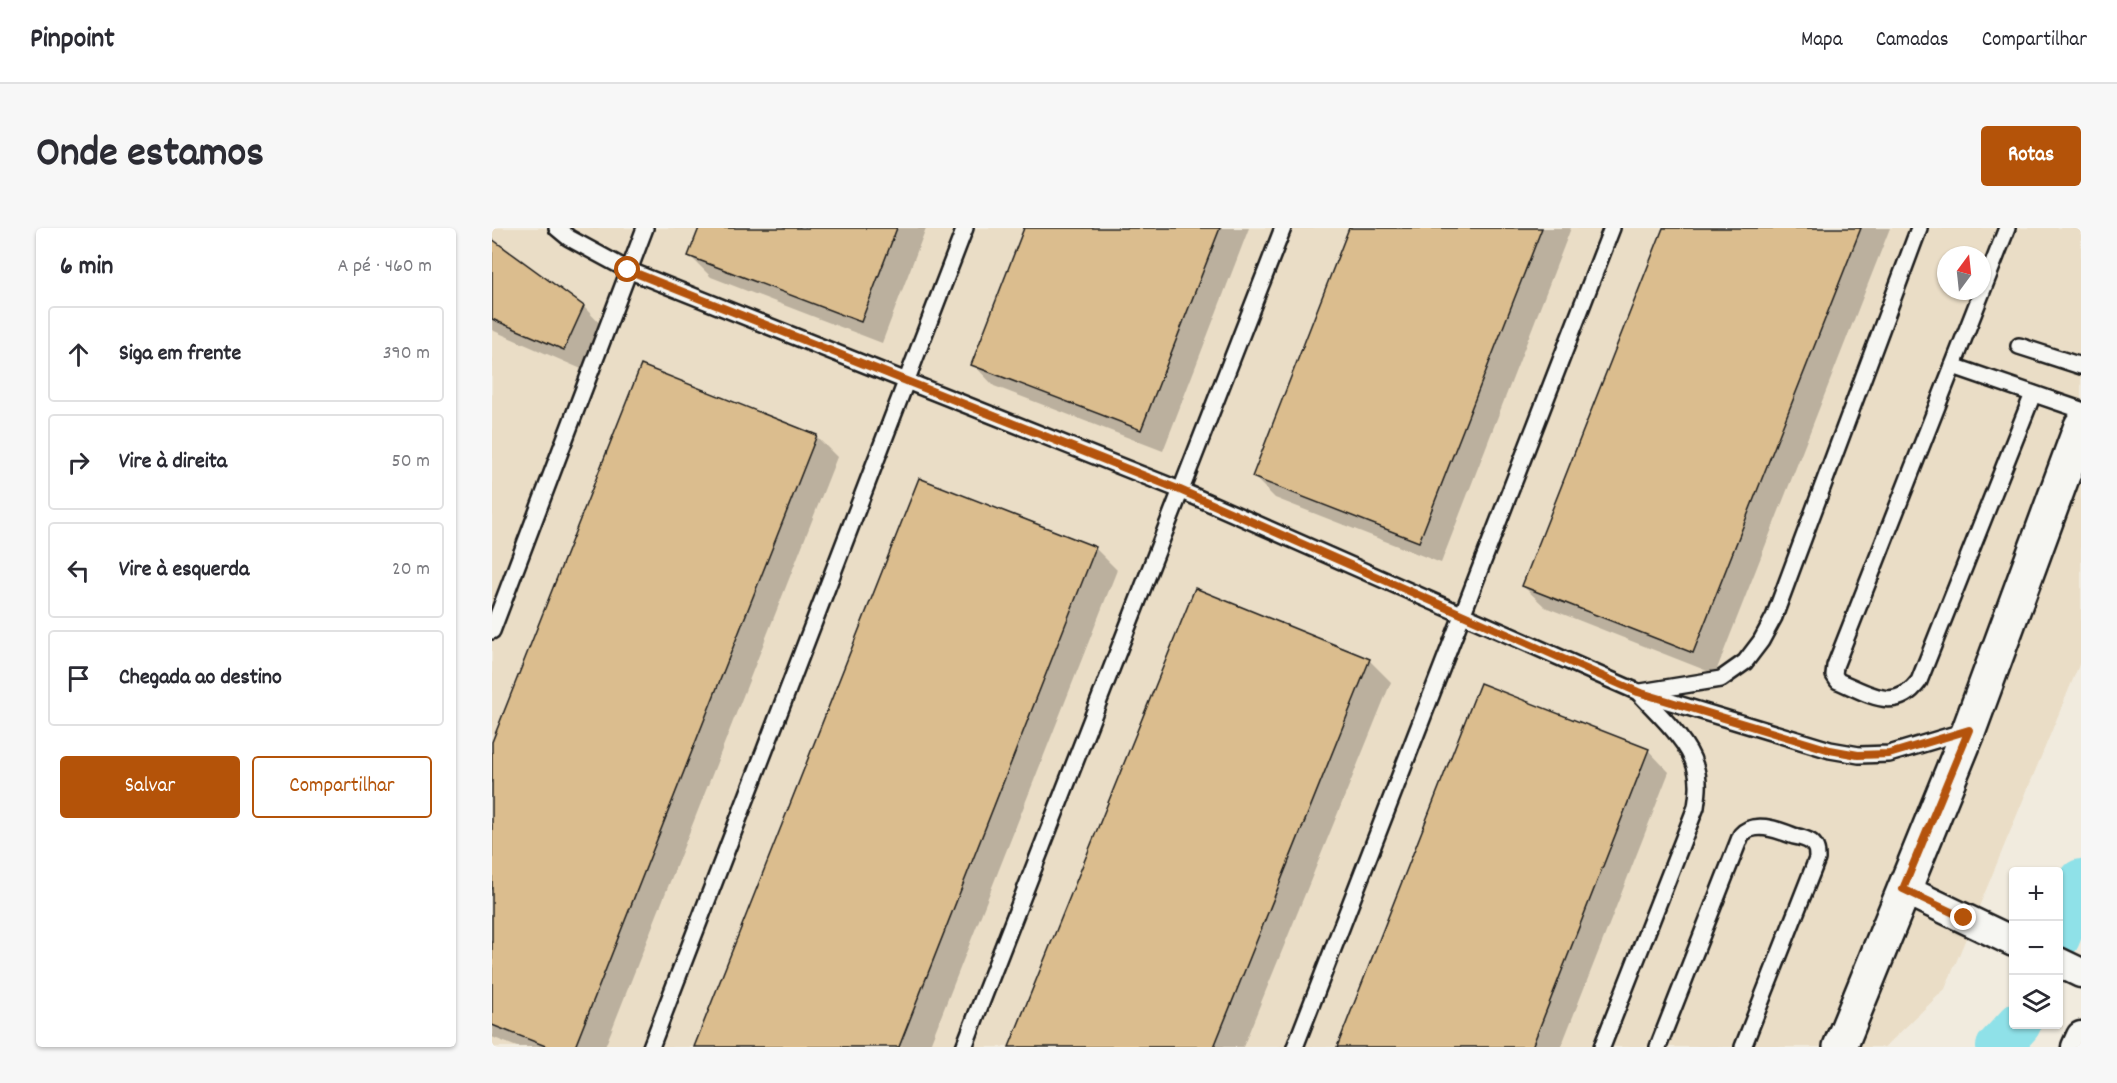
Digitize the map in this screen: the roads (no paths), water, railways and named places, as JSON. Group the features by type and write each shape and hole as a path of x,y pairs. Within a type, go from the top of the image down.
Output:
{"street":[{"path":"1840,1047 1969,730 2081,426"},
{"path":"1903,889 2009,940"},
{"path":"2076,1047 2081,1036"}],"lane":[{"path":"557,228 569,238 628,270 1180,490 1638,692 1830,750 1858,755 1889,754 1969,730"},
{"path":"492,631 645,228"},
{"path":"651,1047 965,228"},
{"path":"964,1047 1283,228"},
{"path":"1295,1047 1612,228"},
{"path":"1638,692 1721,679 1745,662 1761,641 1774,617 1919,228"},
{"path":"2007,228 1835,666 1834,675 1838,681 1880,698 1890,699 1902,698 1911,692 1919,681 2033,394"},
{"path":"2019,346 2081,366"},
{"path":"1953,366 2081,410"},
{"path":"1602,1047 1696,807 1699,787 1695,764 1679,738 1638,692"},
{"path":"1658,1047 1742,835 1746,829 1772,828 1811,842 1817,849 1817,859 1743,1047"}],"waterway":[{"path":"2063,926 2081,881"},
{"path":"1998,1047 2014,1029"}]}
